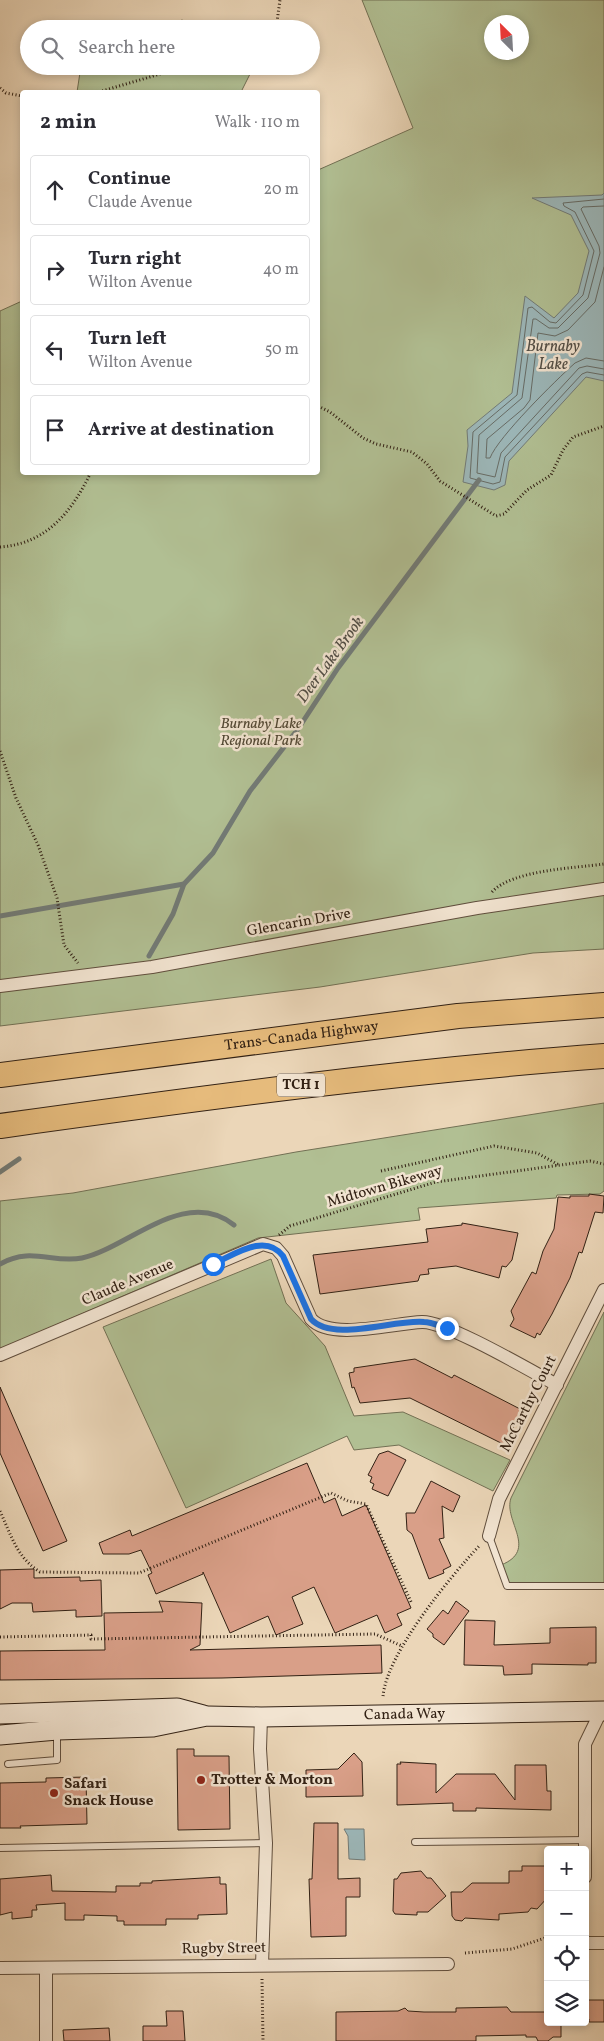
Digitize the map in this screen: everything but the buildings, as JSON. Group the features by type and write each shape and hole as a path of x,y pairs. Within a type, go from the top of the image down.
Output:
{"highway":[{"name":"Trans-Canada Highway","path":"0,1075 448,1017 604,1005"},
{"name":"TCH 1","path":"0,1126 318,1083 468,1066 604,1056"}],"main road":[{"name":"Canada Way","path":"0,1714 177,1708 207,1716 261,1718 602,1711"},
{"name":"Canada Way","path":"0,1735 57,1730 153,1727 207,1716"}],"street":[{"name":"Glencarin Drive","path":"0,986 152,967 477,908 604,889"},
{"name":"Claude Avenue","path":"0,1355 257,1246 269,1245"},
{"path":"269,1245 276,1248 283,1256 311,1319 316,1325 332,1330 424,1322 447,1328 556,1385"},
{"name":"McCarthy Court","path":"489,1536 499,1499 604,1290"},
{"path":"586,1846 585,1744 602,1711"},
{"path":"261,1718 260,1749 266,1843 262,1965"},
{"path":"589,1943 604,1943"},
{"name":"Rugby Street","path":"0,1968 448,1964"},
{"path":"46,1969 46,2041"}],"lane":[{"path":"489,1536 508,1586 604,1586"},
{"path":"8,1764 57,1760 57,1730"},
{"path":"415,1842 586,1840"},
{"path":"0,1848 266,1843"}],"path":[{"path":"277,20 280,0"},
{"path":"106,90 157,75"},
{"path":"0,88 6,93 20,96"},
{"path":"320,407 330,412 363,438 376,444 407,449 427,464 440,481 496,516 504,514 527,490 551,475 573,437 604,426"},
{"path":"0,547 32,541 50,530 63,519 88,475"},
{"path":"0,751 16,798 38,845 57,898 61,914 64,945 87,975"},
{"path":"477,908 495,889 505,883 529,875 604,864"},
{"path":"381,1171 494,1146 537,1153 560,1165"},
{"name":"Midtown Bikeway","path":"269,1245 290,1226 436,1182 590,1161 604,1164"},
{"path":"0,1511 19,1554 29,1565 40,1572 139,1573 331,1494 366,1504 412,1604"},
{"path":"383,1696 402,1646 444,1586 489,1536"},
{"path":"0,1637 91,1635 90,1640 375,1634 402,1646"},
{"path":"465,1953 512,1949 544,1938"},
{"path":"262,1965 263,2041"}],"green space":[{"name":"Burnaby Lake Regional Park","path":"362,0 604,0 604,949 533,953 320,987 0,1026 0,311 20,302 20,475 320,475 320,169 413,128"},
{"path":"80,75 250,75 242,90 77,90"},
{"path":"604,1103 604,1191 600,1194 557,1195 556,1198 418,1208 420,1220 258,1238 0,1349 0,1201 73,1193 296,1152"},
{"path":"271,1259 286,1303 325,1346 354,1416 403,1412 510,1460 493,1491 399,1445 354,1450 347,1436 186,1508 103,1327"},
{"path":"604,1312 604,1586 507,1586 501,1565 512,1559 519,1543 511,1516 511,1498"}],"water":[{"name":"Burnaby Lake","path":"604,193 604,381 586,377 509,461 505,485 494,490 463,482 468,446 467,430 512,393 525,296 554,318 578,293 589,251 571,215 532,198 602,195"},
{"path":"344,1829 364,1829 365,1860 349,1859 348,1836"}],"waterway":[{"name":"Deer Lake Brook","path":"149,956 173,914 184,884 213,853 250,791 298,729 338,668 479,480"},
{"path":"0,916 184,884"},
{"name":"Deer Lake Brook","path":"0,1172 19,1159"},
{"path":"0,1264 22,1256 61,1259 82,1258 100,1252 157,1223 196,1212 215,1215 234,1225"}],"place":[{"name":"Trotter & Morton","path":"201,1780"},
{"name":"Safari Snack House","path":"54,1793"}],"route":[{"path":"213,1264 257,1246 269,1245 280,1251 283,1256 311,1319 316,1325 332,1330 424,1322 447,1328"}]}
